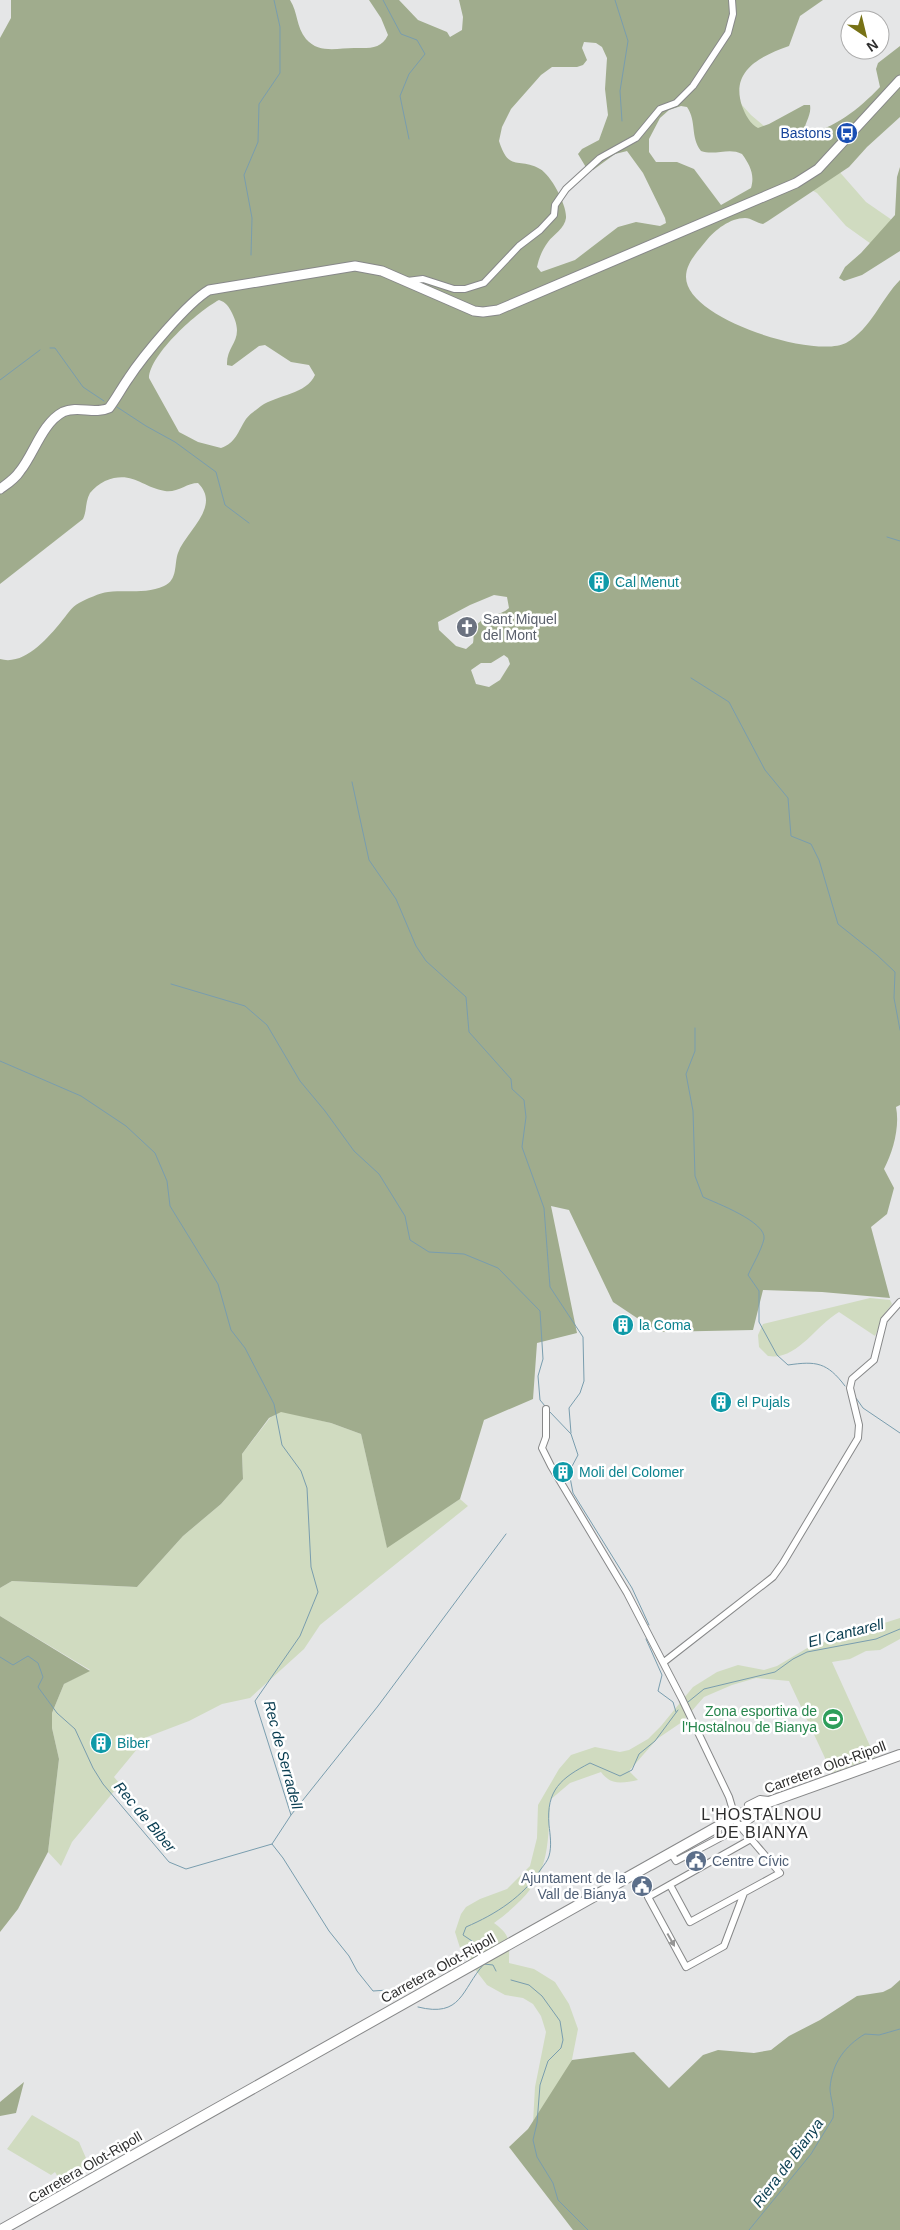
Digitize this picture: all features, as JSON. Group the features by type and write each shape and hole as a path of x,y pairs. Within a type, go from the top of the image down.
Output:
{"main road":[{"path":"1,488 20,472 44,432 58,415 72,410 97,411 108,408 128,378 158,341 191,304 209,290 355,266 382,270 474,311 498,310 796,183 818,169 900,80"},
{"name":"Carretera Olot-Ripoll","path":"1,2230 671,1853 770,1802 900,1755"}],"street":[{"path":"405,281 423,279 454,289 465,289 484,283 519,246 540,230 554,215 554,205 566,189 600,158 636,138 660,109 676,103 693,86 728,33 733,14 732,0"},
{"path":"664,1662 773,1577 783,1563 858,1438 859,1425 850,1388 852,1379 874,1360 884,1320 895,1305 900,1302"},
{"path":"546,1409 546,1437 542,1448 550,1466 627,1593 664,1662 738,1819 746,1833 780,1872 690,1922 670,1885"},
{"path":"744,1893 724,1946 686,1967 648,1897 751,1839"}],"green space":[{"path":"11,0 290,0 300,30 306,39 317,47 335,49 369,48 378,46 385,40 388,35 381,18 369,0 399,0 418,20 447,32 450,37 462,30 463,17 459,0 823,0 800,16 789,46 768,55 751,66 744,74 740,83 739,93 742,106 750,121 758,128 804,105 810,105 810,113 804,135 836,123 872,95 880,87 876,69 878,63 882,60 890,60 890,54 900,46 900,117 867,147 849,167 768,221 763,224 747,218 739,219 728,222 718,229 693,258 688,267 686,277 692,293 707,307 728,321 754,332 782,340 808,345 830,346 846,343 855,337 869,322 900,280 900,1105 896,1107 895,1139 884,1169 894,1188 887,1214 871,1227 890,1298 822,1292 763,1290 753,1330 658,1332 613,1302 569,1210 551,1206 577,1333 537,1343 533,1399 484,1420 460,1499 387,1548 361,1434 331,1423 281,1412 269,1418 242,1454 243,1479 221,1504 183,1536 137,1587 12,1581 0,1588 0,659 18,659 34,650 74,607 89,598 108,592 151,590 164,586 172,580 178,553 200,519 206,501 204,492 198,483 165,491 130,478 122,477 105,481 90,493 83,519 0,584 0,38 11,18","holes":["584,42 596,43 602,47 607,58 605,89 608,115 599,140 582,149 578,154 587,169 593,170 615,154 627,151 643,173 666,223 660,226 636,222 618,227 575,260 541,272 537,267 542,251 565,222 566,212 561,198 549,177 533,166 511,161 503,151 499,141 502,127 511,109 541,75 552,67 577,67 583,65 587,60 582,48","681,106 687,107 690,113 696,140 701,151 711,153 732,151 742,154 751,170 751,188 721,205 694,169 677,162 656,162 649,152 649,139 660,118 669,110","219,300 224,302 230,309 236,322 237,330 229,352 227,365 232,366 259,346 265,345 291,362 309,365 315,375 311,381 299,390 261,406 246,419 233,440 221,448 198,442 179,432 149,378 151,368 166,346 199,313","494,595 507,597 509,608 480,622 474,630 473,643 466,649 456,646 439,630 438,622","504,655 508,658 510,664 500,680 489,687 476,684 471,670 481,663 491,663"]},
{"path":"647,0 751,115 783,142 837,169 866,202 892,220 874,246 846,226 817,193 795,181"},
{"path":"900,167 900,251 862,275 844,281 839,278 845,267 861,253 895,215 897,177"},
{"path":"870,1298 890,1300 892,1304 885,1313 875,1336 839,1312 797,1348 788,1353 768,1356 759,1347 758,1335 763,1324"},
{"path":"281,1411 331,1423 361,1434 387,1547 460,1499 468,1506 320,1625 304,1649 250,1698 222,1704 189,1721 147,1737 114,1777 120,1784 72,1842 61,1866 48,1852 59,1759 52,1728 52,1713 64,1684 90,1670 0,1616 0,1588 12,1581 137,1587 183,1536 221,1504 243,1479 242,1454 270,1418"},
{"path":"0,1616 90,1671 64,1684 52,1713 52,1728 59,1759 48,1852 18,1909 0,1932"},
{"path":"900,1618 900,1639 880,1650 866,1651 850,1659 832,1662 875,1757 832,1773 789,1681 756,1678 732,1685 704,1697 682,1722 657,1739 629,1771 638,1780 613,1781 609,1780 601,1772 570,1783 550,1800 548,1840 541,1870 525,1896 494,1923 507,1936 509,1963 534,1969 555,1982 569,2004 578,2029 566,2090 533,2123 535,2087 546,2032 541,2016 533,2004 523,1998 505,1995 487,1985 461,1951 455,1932 461,1914 466,1907 480,1899 507,1889 530,1866 537,1838 538,1805 559,1769 571,1755 595,1747 620,1752 629,1750 648,1739 693,1687 717,1672 738,1665 764,1670 777,1666 809,1647"},
{"path":"900,1980 900,2230 573,2230 509,2147 528,2129 572,2060 634,2052 669,2088 703,2055 718,2050 754,2053 771,2050 789,2036 820,2020 857,1996 883,1992"},
{"path":"24,2082 16,2113 0,2116 0,2102"},
{"path":"32,2115 79,2142 89,2165 61,2182 55,2172 51,2175 7,2149"}],"waterway":[{"path":"251,255 252,218 244,175 258,142 259,104 280,73 280,27 274,0"},
{"path":"383,0 401,34 417,40 425,54 409,74 400,96 409,139"},
{"path":"615,0 628,41 620,91 622,121"},
{"path":"50,348 55,348 83,387 104,401"},
{"path":"0,380 40,350"},
{"path":"117,407 175,442 216,472 225,505 249,523"},
{"path":"887,537 900,541"},
{"path":"691,678 729,702 765,770 788,798 791,836 811,844 819,860 838,924 895,972 894,998 900,1030"},
{"path":"352,782 369,860 396,899 416,946 426,961 466,997 469,1032 511,1079 512,1089 524,1100 526,1117 522,1147 544,1208 550,1287 583,1337 584,1381 580,1393 569,1408 571,1433"},
{"path":"171,984 245,1006 267,1025 300,1081 354,1151 379,1174 405,1216 410,1240 429,1252 464,1254 498,1268 540,1311 543,1359 538,1376 540,1400 545,1406"},
{"path":"695,1028 695,1051 686,1074 693,1111 695,1176 703,1197 740,1214 758,1226 763,1233 763,1244 748,1275 759,1291 759,1322 777,1355 788,1365 806,1363 820,1365 832,1372 845,1386"},
{"name":"Rec de Serradell","path":"0,1061 81,1096 126,1126 155,1153 167,1181 170,1206 218,1284 231,1330 245,1348 274,1404 282,1445 301,1471 307,1488 311,1567 318,1592 300,1636 255,1701 291,1815 272,1844"},
{"path":"856,1398 863,1408 900,1433"},
{"path":"549,1411 571,1434 578,1455 569,1472 573,1493 632,1588 649,1625"},
{"path":"291,1815 378,1706 506,1534"},
{"name":"El Cantarell","path":"688,1702 704,1689 775,1672 807,1652 876,1639 900,1629"},
{"path":"646,1639 662,1675 658,1691 673,1702 676,1712"},
{"name":"Rec de Biber","path":"0,1657 13,1665 28,1656 38,1663 43,1677 38,1687 57,1713 75,1729 93,1768 103,1784 169,1862 186,1869 272,1844 283,1858 329,1931 373,1991 388,1990 398,1995"},
{"name":"El Cantarell","path":"480,1953 478,1945 463,1935 466,1927 508,1904 526,1888 546,1862 550,1848 550,1803 558,1786 571,1774 590,1763 620,1776 632,1770 639,1754 655,1741 678,1710"},
{"name":"Rec de Serradell","path":"418,2007 444,2009 459,1999 484,1964 493,1965 496,1971"},
{"name":"Rec de Serradell","path":"511,1980 529,1985 542,1996 560,2021 563,2040 561,2048 548,2061 540,2085 537,2123 533,2140 537,2157 553,2183 558,2200 588,2230"},
{"name":"Riera de Bianya","path":"749,2230 811,2154 833,2118 831,2079 841,2056 851,2044 865,2034 879,2035 900,2029"}],"place":[{"name":"Bastons","path":"847,133"},
{"name":"Cal Menut","path":"599,582"},
{"name":"Sant Miquel del Mont","path":"467,627"},
{"name":"la Coma","path":"623,1325"},
{"name":"el Pujals","path":"721,1402"},
{"name":"Moli del Colomer","path":"563,1472"},
{"name":"Zona esportiva de l'Hostalnou de Bianya","path":"833,1719"},
{"name":"Biber","path":"101,1743"},
{"name":"Centre Cívic","path":"696,1861"},
{"name":"Ajuntament de la Vall de Bianya","path":"642,1886"}],"district":[{"name":"L'HOSTALNOU DE BIANYA","path":"762,1823"}]}
